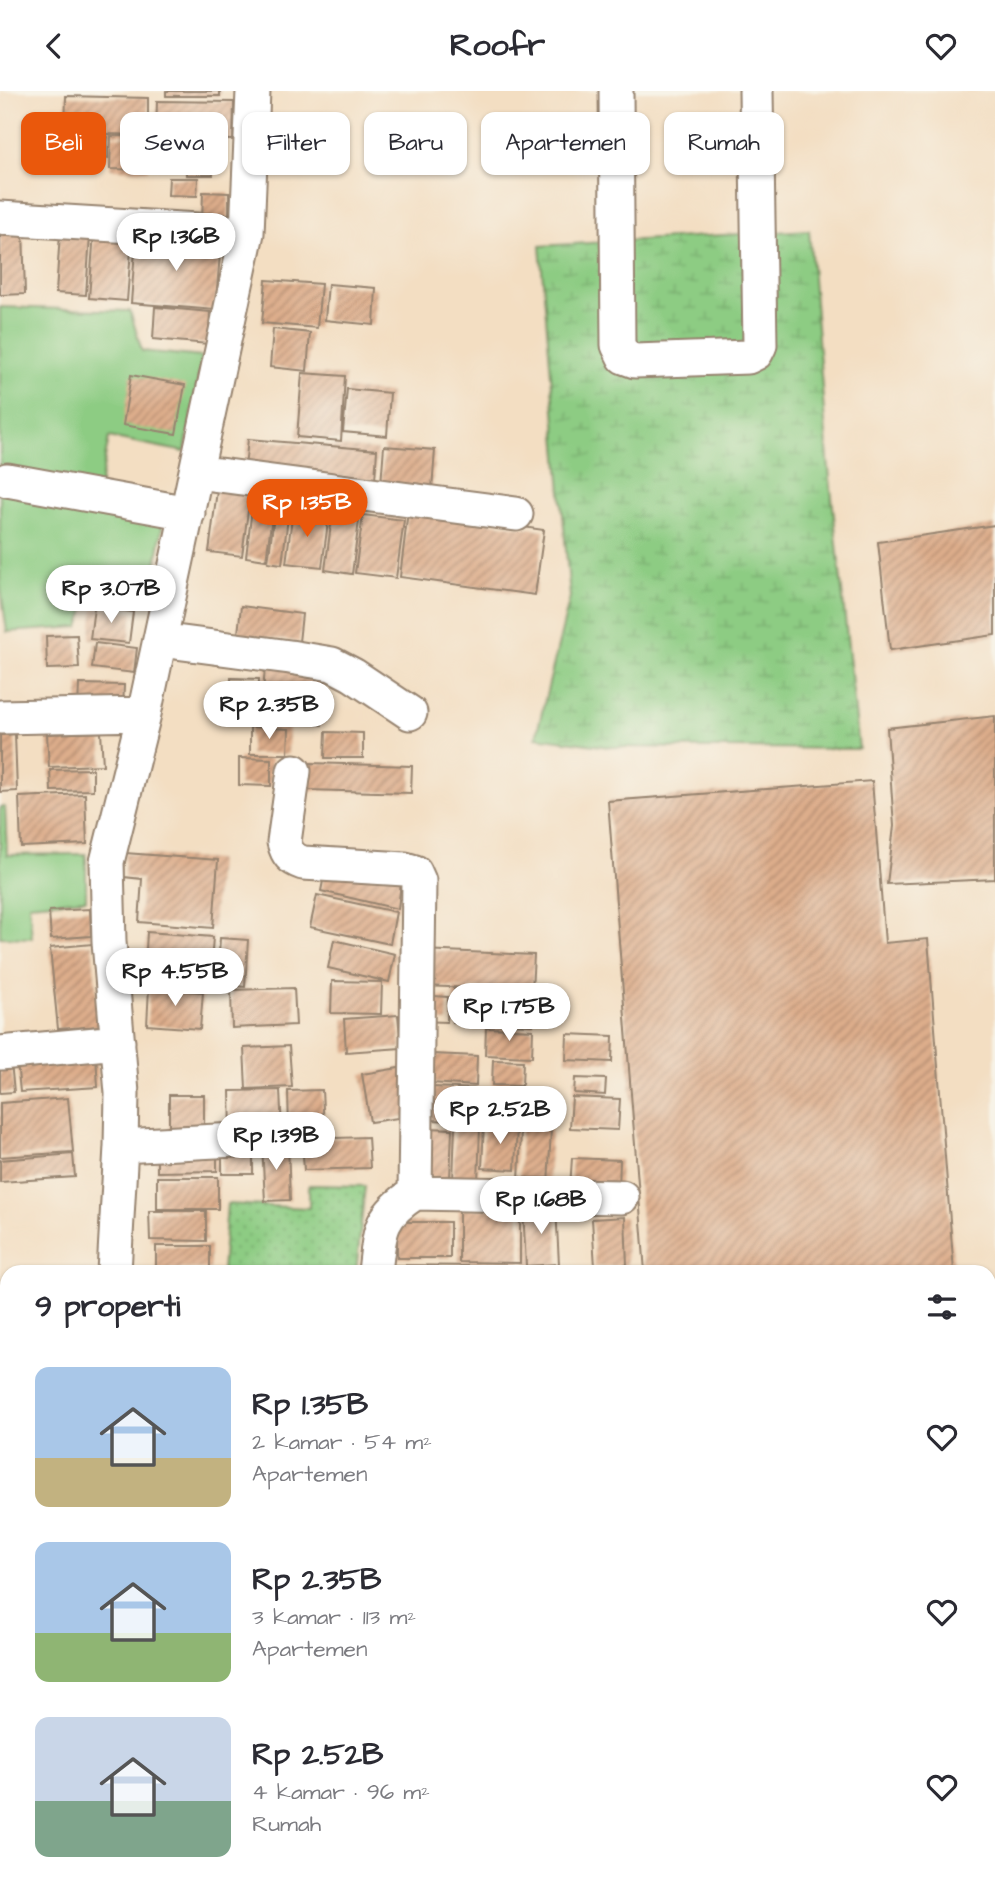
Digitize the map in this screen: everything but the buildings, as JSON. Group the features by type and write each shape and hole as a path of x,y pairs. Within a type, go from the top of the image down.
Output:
{"street":[{"path":"114,1265 122,1094 109,942 107,862 144,714 247,233 253,91"},
{"path":"616,91 618,345 624,357 635,362 748,357 756,353 760,345 756,91"},
{"path":"0,218 247,233"},
{"path":"196,472 516,514"},
{"path":"7,480 188,513"},
{"path":"160,640 332,664 410,713"},
{"path":"0,717 144,714"},
{"path":"294,771 284,842 287,853 293,860 303,863 405,869 415,872 419,881 415,1193"},
{"path":"0,1053 118,1042"},
{"path":"121,1146 272,1138"},
{"path":"376,1265 383,1224 398,1204 415,1193 622,1197"}],"green space":[{"path":"809,230 828,460 859,749 609,747 536,737 570,597 540,246"},
{"path":"0,307 130,311 142,351 202,357 185,452 109,437 95,512 163,522 151,597 91,592 79,627 7,632 0,583"},
{"path":"0,807 5,807 7,855 86,854 86,899 29,904 32,938 0,937"},
{"path":"309,1185 365,1186 357,1265 223,1265 227,1204 309,1208"}]}
